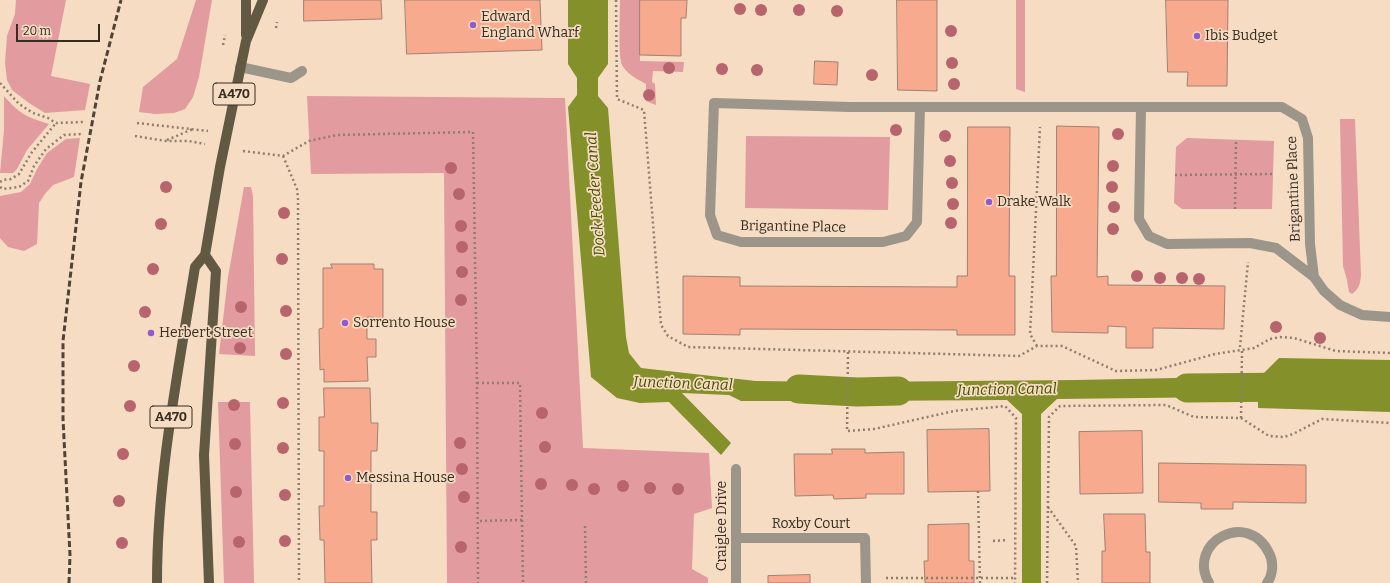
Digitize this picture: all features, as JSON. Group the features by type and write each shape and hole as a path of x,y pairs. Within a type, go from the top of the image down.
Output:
{"main road":[{"name":"A470","path":"246,0 246,41"},
{"name":"A470","path":"157,583 157,562 165,459 195,267 205,255 220,166 240,67 246,41 263,0"},
{"name":"A470","path":"205,255 216,271 204,455 209,583"}],"street":[{"path":"240,67 291,78 302,71"},
{"name":"Brigantine Place","path":"920,107 917,222 906,236 883,242 741,242 717,234 710,215 714,104 850,107 920,107 1282,107 1302,119 1308,138 1310,244 1314,277"},
{"name":"Brigantine Place","path":"1141,107 1140,219 1149,236 1167,244 1250,243 1276,248 1314,277 1324,291 1340,305 1362,315 1390,317"},
{"name":"Craiglee Drive","path":"736,469 736,583"},
{"path":"1209,583 1204,572 1204,561 1208,550 1214,541 1224,535 1235,532 1246,533 1258,538 1266,546 1271,557 1272,568 1270,580 1267,583"},
{"name":"Roxby Court","path":"736,538 865,538 866,580"}],"path":[{"path":"616,0 617,99 644,110 660,325 668,336 688,347 1019,356 1037,346 1062,346 1116,371 1156,370 1215,354 1254,348 1270,339 1280,337 1294,338 1336,351 1390,353"},
{"path":"0,83 19,104 33,113 48,118 56,123 83,122"},
{"path":"1037,346 1030,334 1041,107"},
{"path":"0,182 11,179 19,174 32,152 56,123"},
{"path":"137,123 194,129 166,141"},
{"path":"246,151 283,156 309,141 337,135 473,132 477,383 478,583"},
{"path":"0,187 3,189 19,187 28,181 34,166 46,149 64,135 81,134"},
{"path":"135,136 166,141 189,141 201,143"},
{"path":"1235,209 1236,140"},
{"path":"283,156 297,189 298,199 298,583"},
{"path":"1175,175 1273,174"},
{"path":"1240,347 1250,243"},
{"path":"1241,418 1242,351"},
{"path":"848,352 847,430 874,429 954,411 1005,406 1016,418 1015,583"},
{"path":"477,383 520,383 523,583"},
{"path":"1047,583 1049,417 1060,406 1166,405 1194,417 1241,418 1269,436 1284,437 1322,419 1390,423"},
{"path":"978,491 980,583"},
{"path":"1048,507 1076,546 1078,583"},
{"path":"478,521 522,520"},
{"path":"585,526 586,583"},
{"path":"993,541 1008,540"},
{"path":"866,580 1015,578"}],"shaded area":[{"path":"16,0 66,0 51,76 90,84 85,110 45,113 12,90 7,80 5,63 7,36 15,14"},
{"path":"196,0 212,0 199,77 193,97 185,109 174,113 155,114 139,112 143,87 177,59"},
{"path":"620,0 640,0 640,61 684,62 683,72 653,71 652,82 655,84 656,105 646,101 646,84 629,74 622,65 620,44"},
{"path":"1016,0 1025,0 1025,92 1016,89"},
{"path":"4,96 24,114 49,124 27,150 17,169 13,173 0,173 4,130"},
{"path":"307,96 565,98 583,448 709,453 712,508 694,514 692,569 708,578 708,583 447,583 444,173 311,174"},
{"path":"1340,119 1355,119 1361,276 1359,286 1352,294 1349,292 1343,266"},
{"path":"746,136 890,137 888,210 745,208"},
{"path":"80,138 74,177 53,185 39,203 37,244 24,251 8,247 0,238 0,196 21,192 30,184 47,153 66,139"},
{"path":"1187,138 1274,141 1272,209 1182,209 1174,203 1176,147"},
{"path":"244,187 251,187 253,196 255,356 219,354 228,277"},
{"path":"218,402 250,402 254,583 224,583"}],"water":[{"name":"Dock Feeder Canal","path":"568,0 608,0 608,64 598,78 598,96 608,108 626,337 629,353 641,368 756,381 838,382 838,401 741,401 729,395 682,393 731,443 721,455 669,402 640,403 617,398 591,377 568,107 577,95 577,78 568,64"},
{"path":"1279,358 1390,360 1390,412 1258,408 1258,399 1256,397 1256,376 1262,375"},
{"path":"1227,377 1227,397 1057,399 1041,414 1041,583 1022,583 1022,414 1007,400 858,401 857,382 1076,380"}],"building":[{"path":"304,0 381,0 382,19 304,21"},
{"name":"Edward England Wharf","path":"405,0 540,0 542,50 407,54"},
{"path":"640,0 687,0 686,18 681,18 681,56 640,55"},
{"path":"897,0 937,0 937,91 898,90"},
{"name":"Ibis Budget","path":"1166,0 1228,0 1227,86 1187,86 1188,72 1168,72"},
{"path":"815,61 838,62 837,85 814,84"},
{"path":"1057,126 1099,127 1097,277 1108,276 1108,285 1225,286 1224,329 1153,328 1153,348 1126,348 1126,327 1108,326 1108,333 1052,332 1051,276 1056,276"},
{"name":"Drake Walk","path":"968,127 1010,127 1009,276 1015,276 1015,335 957,335 957,330 740,329 740,335 683,334 683,276 740,277 740,286 957,287 957,276 967,276"},
{"name":"Sorrento House","path":"331,264 374,264 374,269 383,269 383,318 367,317 367,339 376,339 376,357 367,357 368,381 324,382 324,369 320,370 319,329 323,328 323,268 332,268"},
{"name":"Messina House","path":"324,388 370,388 371,423 378,423 377,451 371,451 371,512 377,512 377,540 371,540 372,583 325,583 324,540 320,540 319,506 324,506 324,451 319,451 319,417 324,417"},
{"path":"989,429 990,491 928,492 927,430"},
{"path":"1142,431 1143,493 1080,494 1079,432"},
{"path":"832,449 865,449 865,453 904,452 904,494 866,494 866,498 834,499 833,495 795,496 794,454 832,454"},
{"path":"1159,463 1306,465 1306,503 1233,502 1233,509 1201,509 1201,503 1159,502"},
{"path":"1104,514 1145,514 1146,552 1150,552 1150,583 1102,583 1102,551 1105,551"},
{"path":"969,524 969,561 974,561 974,583 925,583 924,561 928,561 928,525"},
{"path":"810,575 810,583 768,583 768,576"}],"waterway":[{"name":"Junction Canal","path":"1187,388 1296,387"},
{"name":"Junction Canal","path":"799,389 857,392 898,391"}],"railway":[{"path":"69,583 70,555 63,419 63,341 81,182 100,81 121,0"}],"place":[{"name":"Edward England Wharf","path":"473,25"},
{"name":"Ibis Budget","path":"1197,36"},
{"name":"Drake Walk","path":"989,202"},
{"name":"Sorrento House","path":"345,323"},
{"name":"Herbert Street","path":"151,333"},
{"name":"Messina House","path":"348,478"}]}
